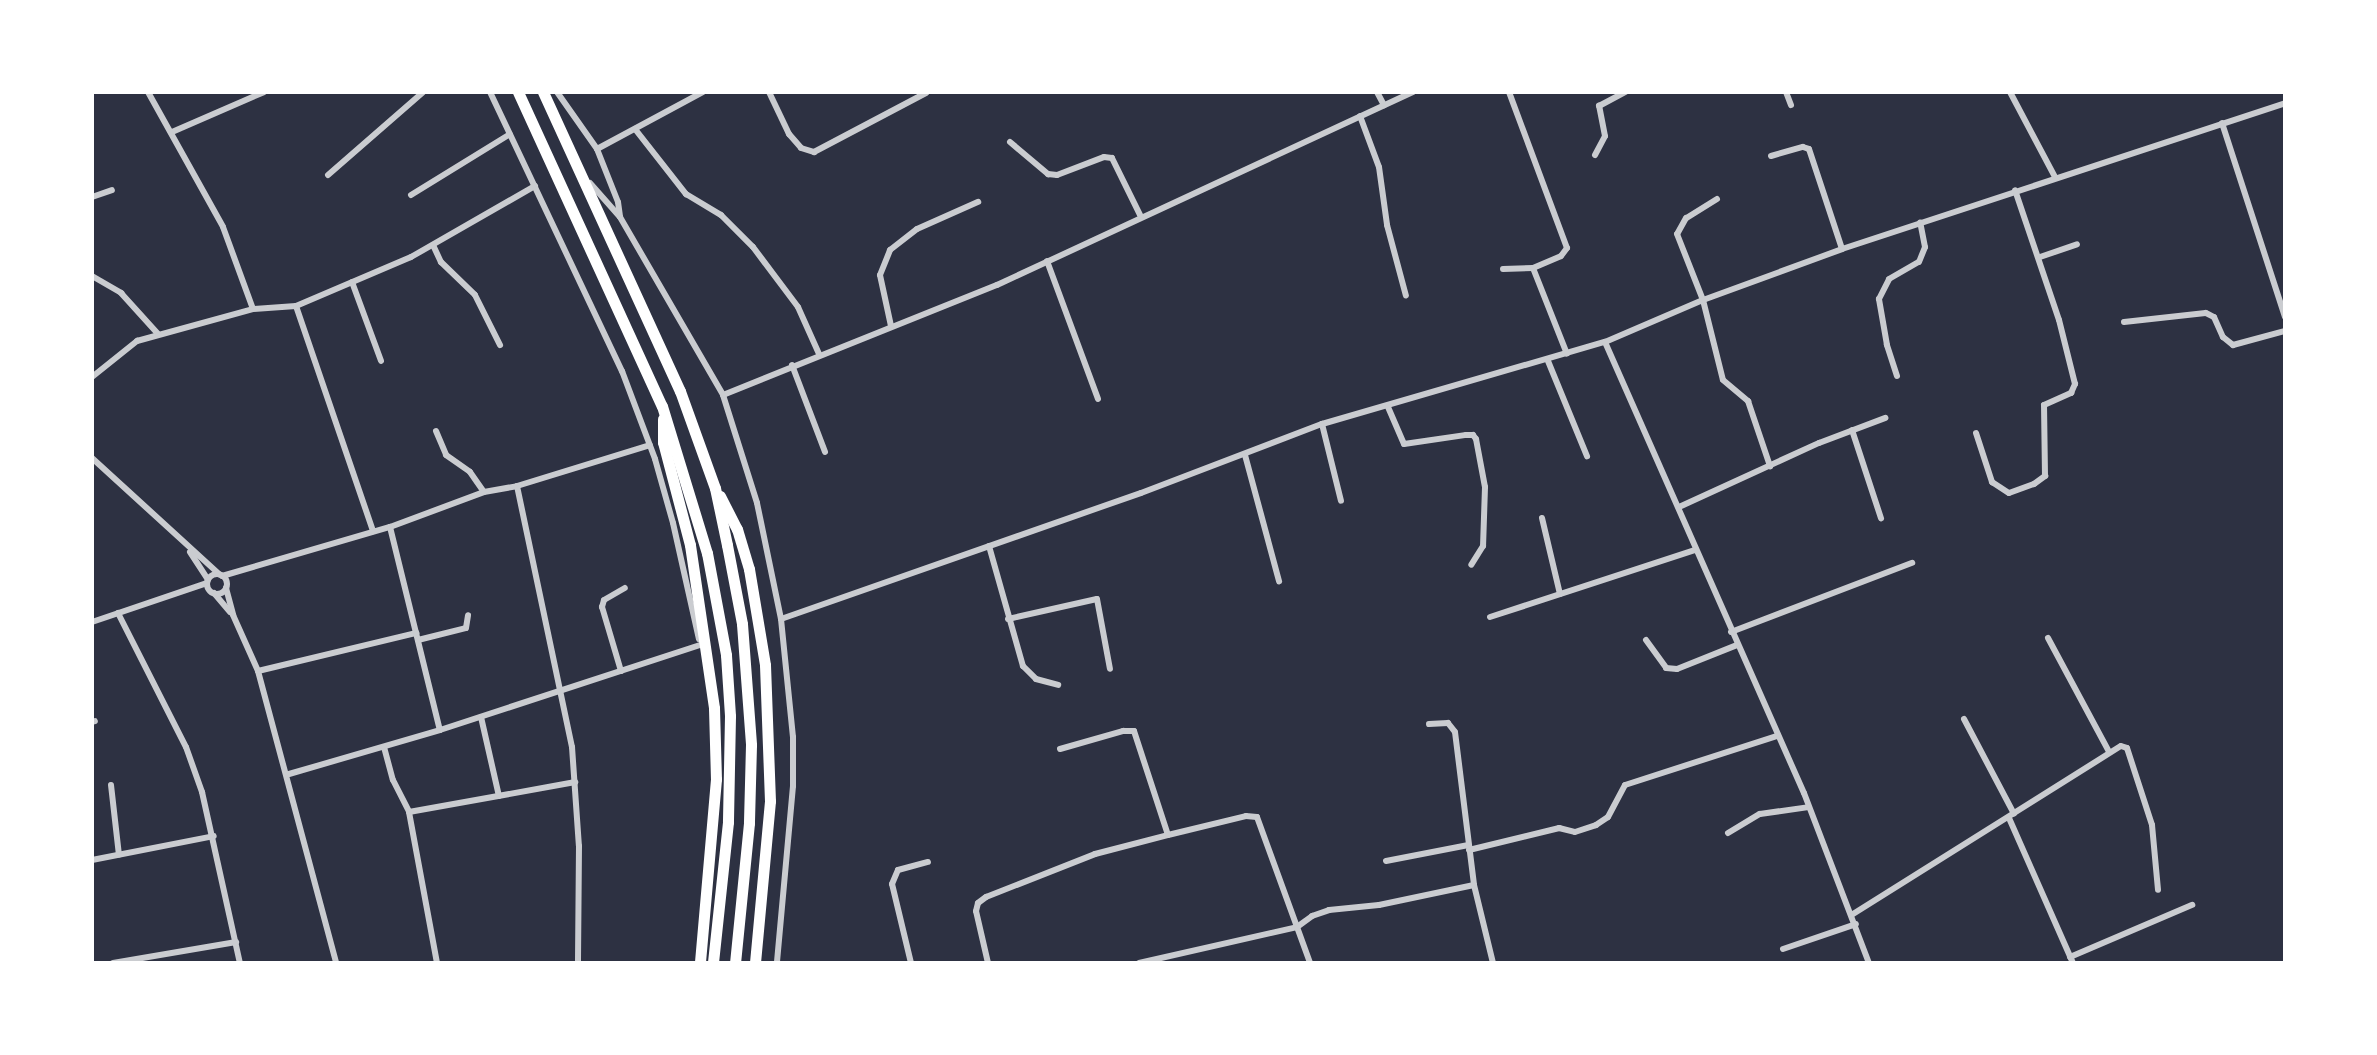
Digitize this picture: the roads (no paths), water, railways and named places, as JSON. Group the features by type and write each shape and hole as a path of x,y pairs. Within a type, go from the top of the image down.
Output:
{"highway":[{"path":"518,92 662,406 707,553 726,655 730,770 725,869 713,963"},
{"path":"543,92 680,391 715,488 737,529 749,569 765,665 770,801 755,963"},
{"path":"662,406 663,442 690,545 714,708 716,779 700,963"},
{"path":"715,488 745,652 750,783 735,963"}],"street":[{"path":"148,92 223,227 253,309"},
{"path":"172,132 264,92"},
{"path":"328,175 423,92"},
{"path":"289,774 440,730 703,644 679,542 650,445 616,356 490,92"},
{"path":"557,92 597,149 620,217 723,395 757,503 781,619 791,694 793,774 777,963"},
{"path":"597,149 688,95 703,92"},
{"path":"769,92 789,134 801,148 814,152 926,93"},
{"path":"1377,92 1384,105"},
{"path":"723,395 1047,261 1140,215 1413,92"},
{"path":"1503,269 1533,268 1561,256 1567,248 1509,92"},
{"path":"1595,155 1605,136 1599,106 1625,92"},
{"path":"1786,92 1791,105"},
{"path":"2010,92 2055,177"},
{"path":"781,619 1245,455 1322,424 1605,342 1703,300 1842,249 2285,103"},
{"path":"1360,116 1379,167 1387,225 1406,296"},
{"path":"2222,123 2285,317"},
{"path":"635,129 686,194 721,215 753,247 798,307 819,354"},
{"path":"411,195 510,134"},
{"path":"1010,142 1048,174 1057,175 1104,157 1112,158 1140,215"},
{"path":"1771,156 1803,147 1809,149 1842,249"},
{"path":"576,168 620,217"},
{"path":"92,377 137,341 253,309 296,306 352,282 433,245 535,186"},
{"path":"92,197 112,190"},
{"path":"1976,433 1992,482 2009,493 2045,476 2044,405 2071,393 2075,384 2040,257 2015,190"},
{"path":"1717,199 1686,218 1677,231 1703,300 1723,380 1748,401 1770,466"},
{"path":"891,326 880,275 890,250 917,229 978,202"},
{"path":"1897,376 1887,345 1879,299 1889,279 1919,262 1925,247 1920,222"},
{"path":"2040,257 2077,244"},
{"path":"433,245 441,262 475,295 500,345"},
{"path":"1047,261 1098,399"},
{"path":"1533,268 1567,354"},
{"path":"92,276 121,293 158,334"},
{"path":"352,282 381,361"},
{"path":"296,306 373,531"},
{"path":"2124,322 2206,313 2214,317 2223,337 2233,345 2285,331"},
{"path":"1605,342 1809,807 1853,914 1869,963"},
{"path":"1548,361 1587,456"},
{"path":"792,365 825,452"},
{"path":"1388,407 1404,444 1466,435 1473,435 1476,439 1485,487 1483,546 1471,565"},
{"path":"1679,507 1885,418"},
{"path":"1322,424 1341,501"},
{"path":"1852,430 1881,518"},
{"path":"436,431 446,455 470,472 484,492"},
{"path":"210,587 221,575 390,527 484,492 517,486 650,445"},
{"path":"1245,455 1279,581"},
{"path":"92,458 188,549 221,575 233,615 258,671 289,774 336,963"},
{"path":"517,486 561,691 575,782 578,963"},
{"path":"1542,518 1560,594"},
{"path":"390,527 440,730"},
{"path":"989,546 1023,666 1036,679 1058,685"},
{"path":"188,549 210,587 233,615"},
{"path":"1490,617 1695,550"},
{"path":"1731,632 1912,563"},
{"path":"92,622 186,592 226,586 243,568"},
{"path":"621,671 602,607 604,600 625,588"},
{"path":"1008,619 1097,599 1110,669"},
{"path":"118,613 186,747 214,836 240,963"},
{"path":"258,671 466,628 468,615"},
{"path":"2048,638 2109,752"},
{"path":"1646,640 1666,668 1677,669 1737,645"},
{"path":"481,717 499,796"},
{"path":"1964,719 2012,816 2072,960 2192,905"},
{"path":"1429,724 1448,723 1455,732 1474,885 1493,963"},
{"path":"1060,749 1123,731 1134,731 1168,835"},
{"path":"1386,861 1468,848 1559,828 1575,832 1608,817 1625,785 1777,736"},
{"path":"1853,914 2121,746 2127,748 2152,825 2158,890"},
{"path":"384,747 393,780 409,812 437,963"},
{"path":"409,812 575,782"},
{"path":"111,785 119,855"},
{"path":"1728,833 1760,814 1809,807"},
{"path":"988,963 976,911 978,903 986,897 1095,854 1246,816 1257,817 1310,963"},
{"path":"92,860 214,836"},
{"path":"911,963 892,884 898,870 928,862"},
{"path":"1139,963 1297,927 1312,916 1329,910 1379,905 1474,885"},
{"path":"1783,949 1856,924"},
{"path":"113,963 236,942"}]}
